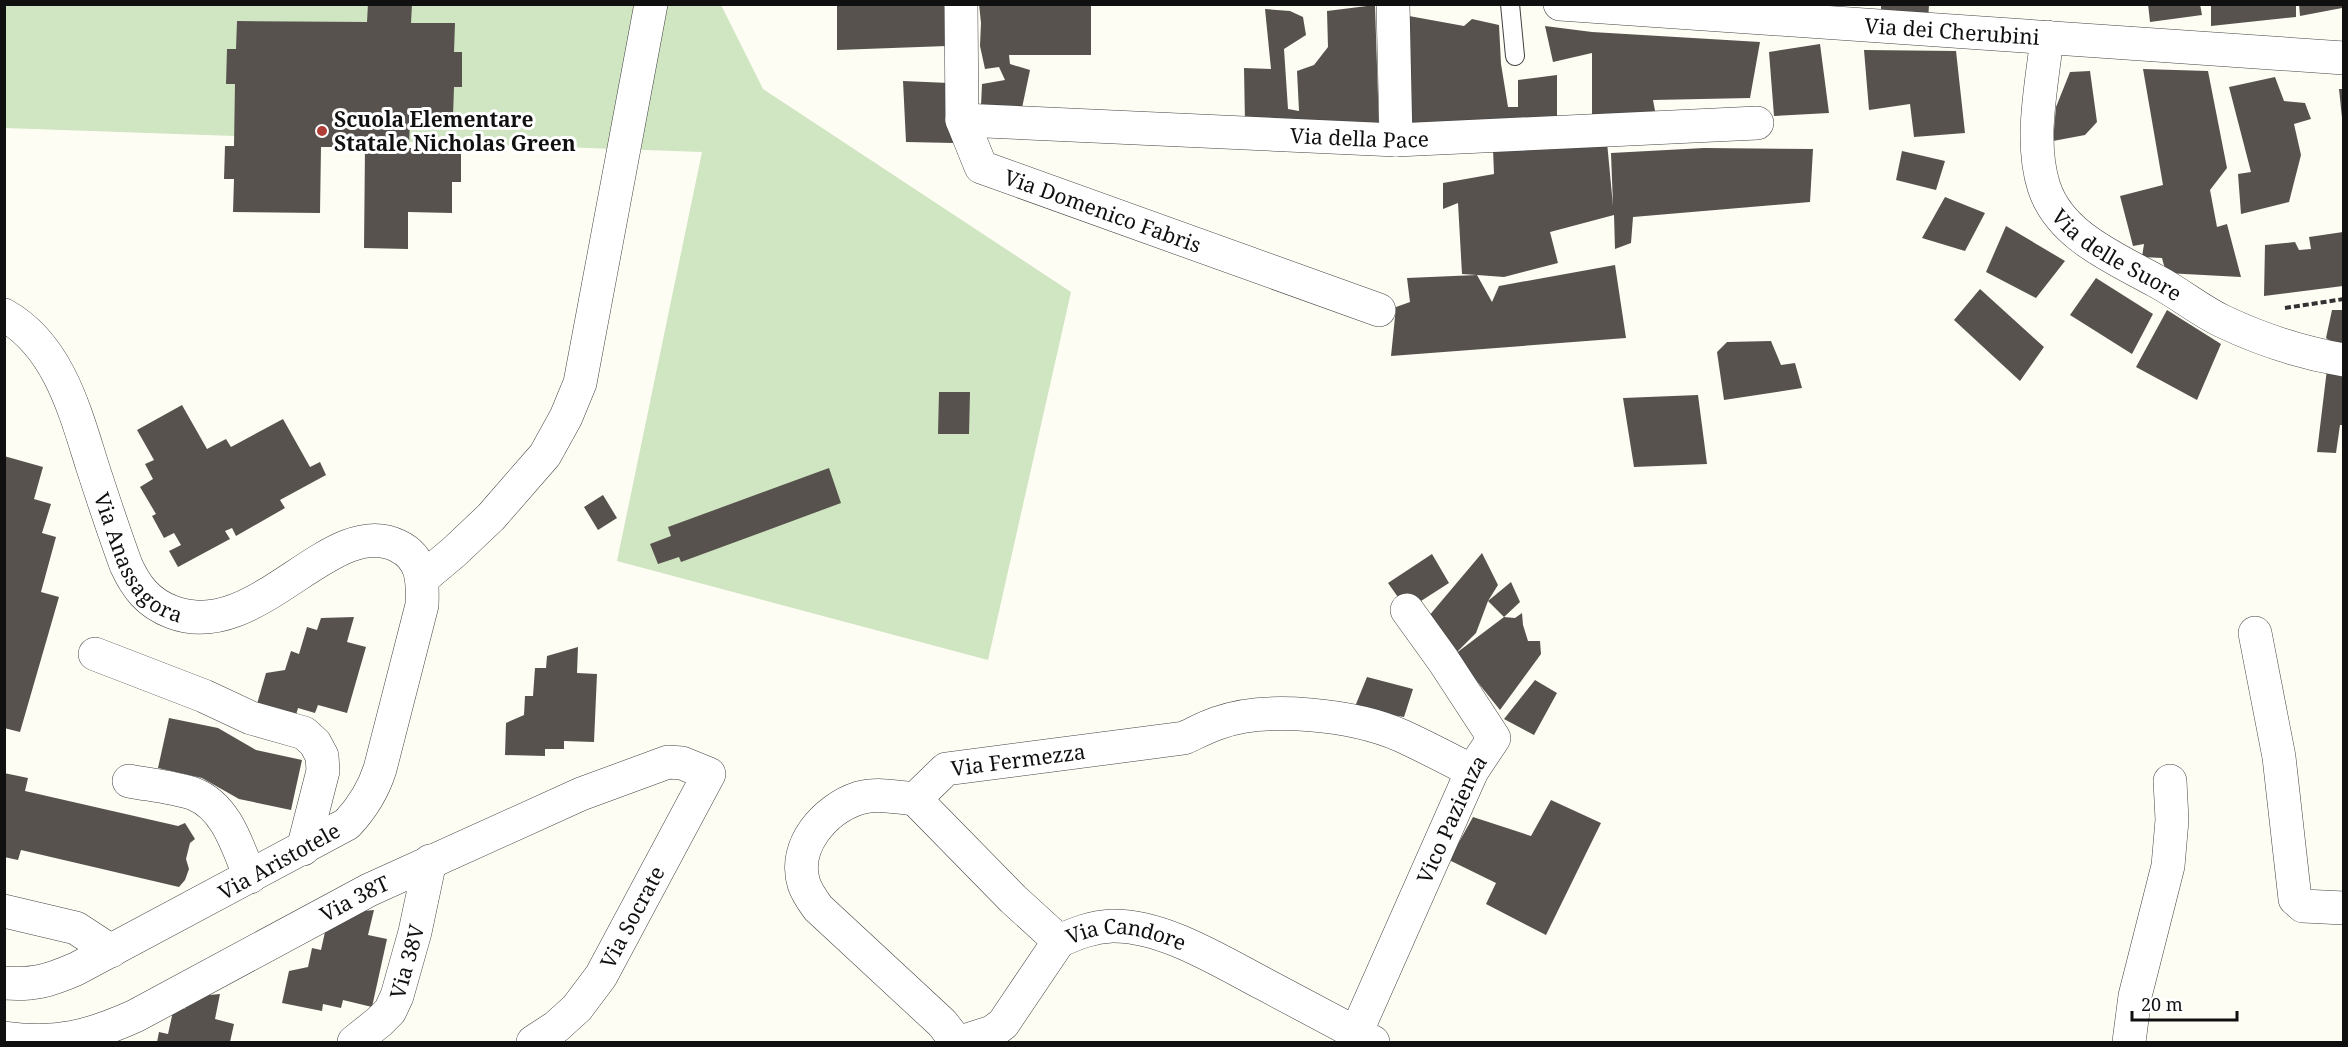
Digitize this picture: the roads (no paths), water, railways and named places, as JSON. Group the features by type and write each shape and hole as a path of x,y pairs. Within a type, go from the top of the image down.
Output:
{"street":[{"path":"423,578 454,552 524,482 545,455 566,417 580,383 651,4"},
{"name":"Via Domenico Fabris","path":"961,4 962,120 981,166 1378,310"},
{"path":"1393,4 1396,140"},
{"name":"Via dei Cherubini","path":"1560,4 1935,16 2047,37 2343,58"},
{"name":"Via delle Suore","path":"2047,37 2038,129 2038,153 2044,188 2066,222 2109,257 2157,281 2221,321 2288,347 2343,360"},
{"name":"Via della Pace","path":"962,120 1396,140 1757,123"},
{"name":"Via Anassagora","path":"4,315 34,339 51,361 63,383 126,565 134,583 159,607 181,616 204,617 232,612 254,603 337,551 357,542 374,539 389,541 403,549 416,562 423,578"},
{"name":"Via Aristotele","path":"4,983 24,984 48,981 111,951 347,824 360,810 373,790 422,605 423,578"},
{"name":"Vico Pazienza","path":"1361,1039 1472,771 1494,738 1407,610"},
{"path":"2255,633 2279,757 2295,899 2303,906 2343,908"},
{"path":"95,654 204,696 251,718 304,733 315,743 322,756 323,771 303,849"},
{"name":"Via Fermezza","path":"915,799 946,769 1184,738 1218,723 1243,716 1277,714 1327,717 1400,735 1472,771"},
{"name":"Via 38T","path":"4,1038 29,1042 55,1041 108,1028 135,1016 369,890 581,794 655,765 668,762 682,763 709,774"},
{"name":"Via Socrate","path":"533,1042 556,1027 577,1008 601,976 709,774"},
{"path":"129,781 194,794 207,802 230,830 250,877"},
{"path":"2129,1042 2135,996 2168,866 2172,820 2170,781"},
{"path":"915,799 880,795 861,797 844,804 819,824 810,837 802,868 803,883 818,908 942,1023 959,1042 992,1032 1003,1023 1059,941"},
{"name":"Via Candore","path":"915,799 1013,899 1059,941 1089,928 1113,926 1140,929 1169,938 1204,952 1361,1039"},
{"name":"Via 38V","path":"354,1042 385,1017 397,996 415,932 430,861"},
{"path":"4,911 76,928 111,951"}],"lane":[{"path":"1510,4 1515,56"}],"place":[{"name":"Scuola Elementare Statale Nicholas Green","path":"322,131"}]}
